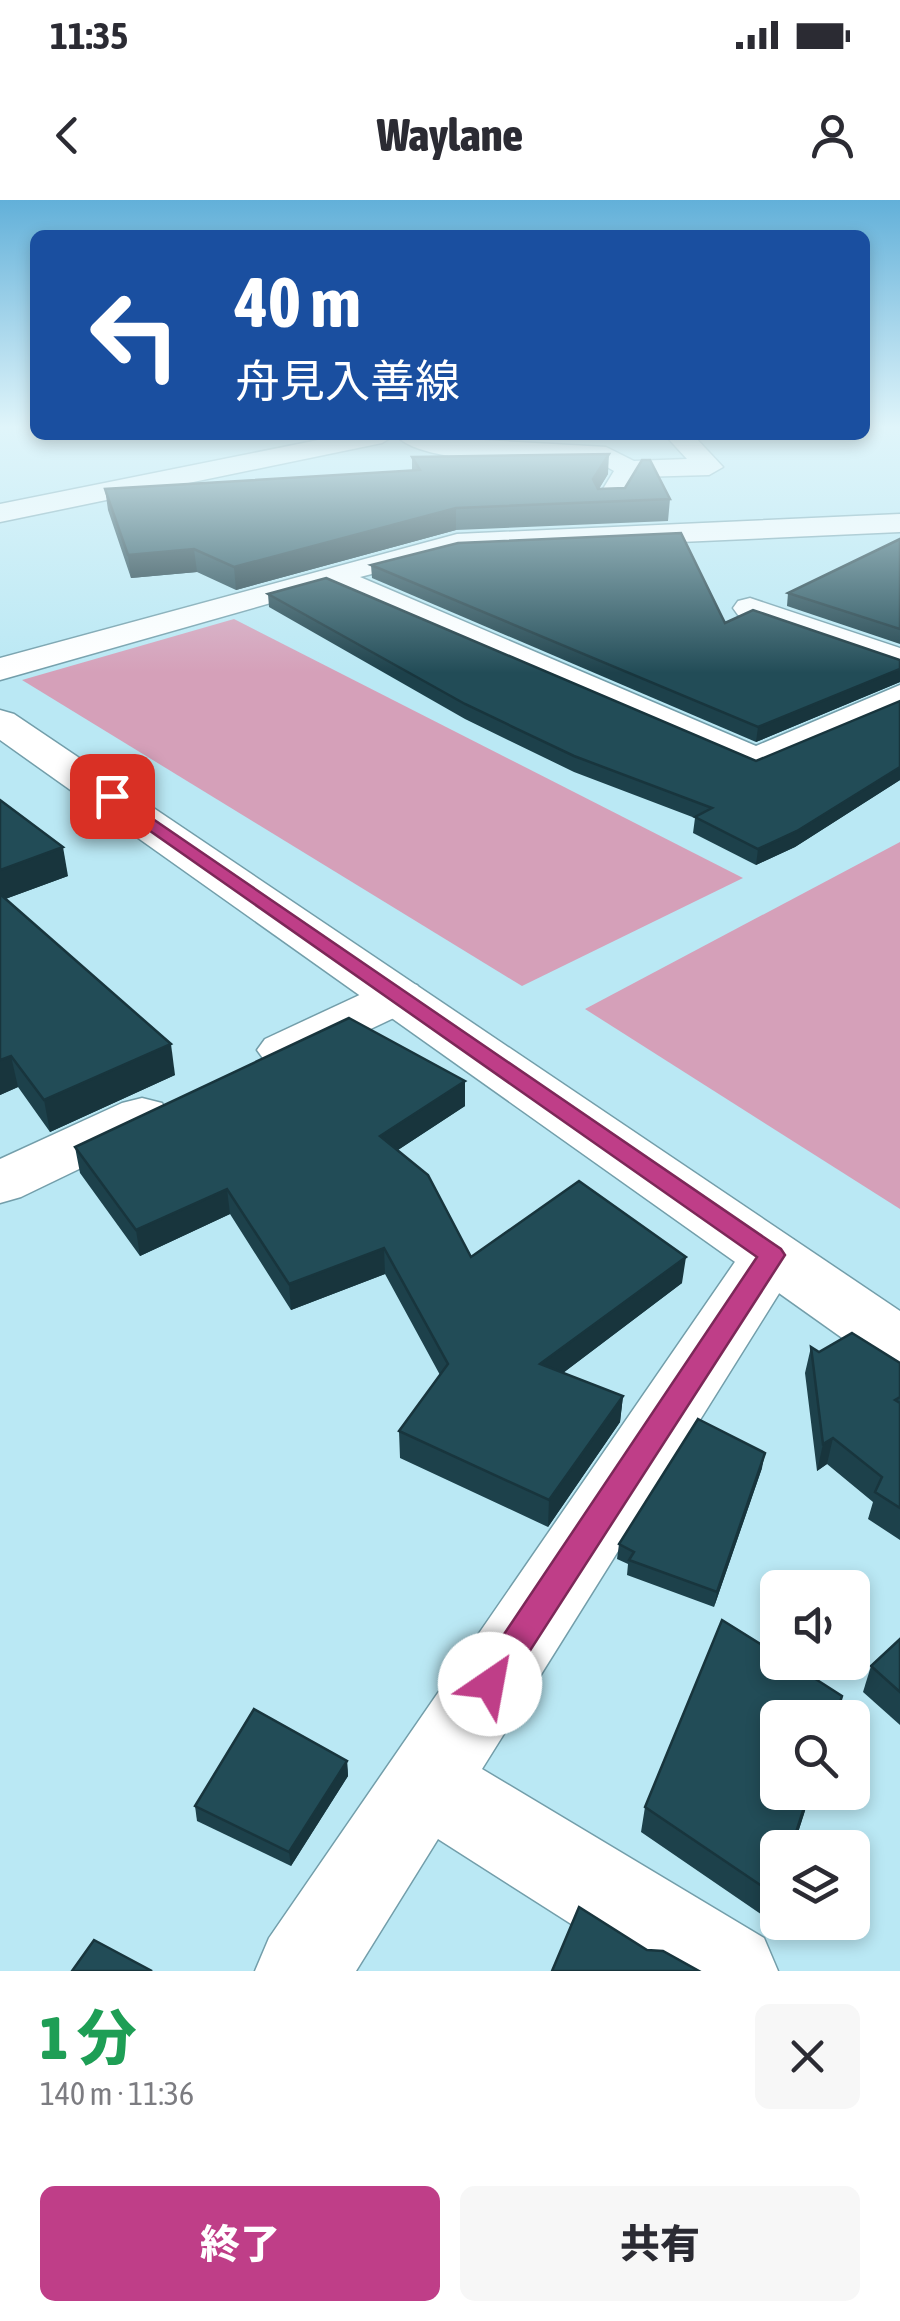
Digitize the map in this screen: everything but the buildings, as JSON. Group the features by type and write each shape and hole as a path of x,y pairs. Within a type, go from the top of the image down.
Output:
{"main road":[{"path":"0,514 31,508"},
{"path":"588,537 606,508"},
{"path":"0,669 458,543 900,524"},
{"path":"330,576 756,761 900,696"},
{"path":"750,608 900,660"},
{"path":"0,722 900,1344"},
{"path":"243,1069 399,996"},
{"path":"0,1183 191,1094"},
{"path":"302,1971 772,1255"},
{"path":"425,1782 731,1971"}],"shaded area":[{"path":"234,619 743,878 522,986 22,680"},
{"path":"900,842 900,1209 585,1009"}],"route":[{"path":"112,796 772,1255 490,1684"}]}
